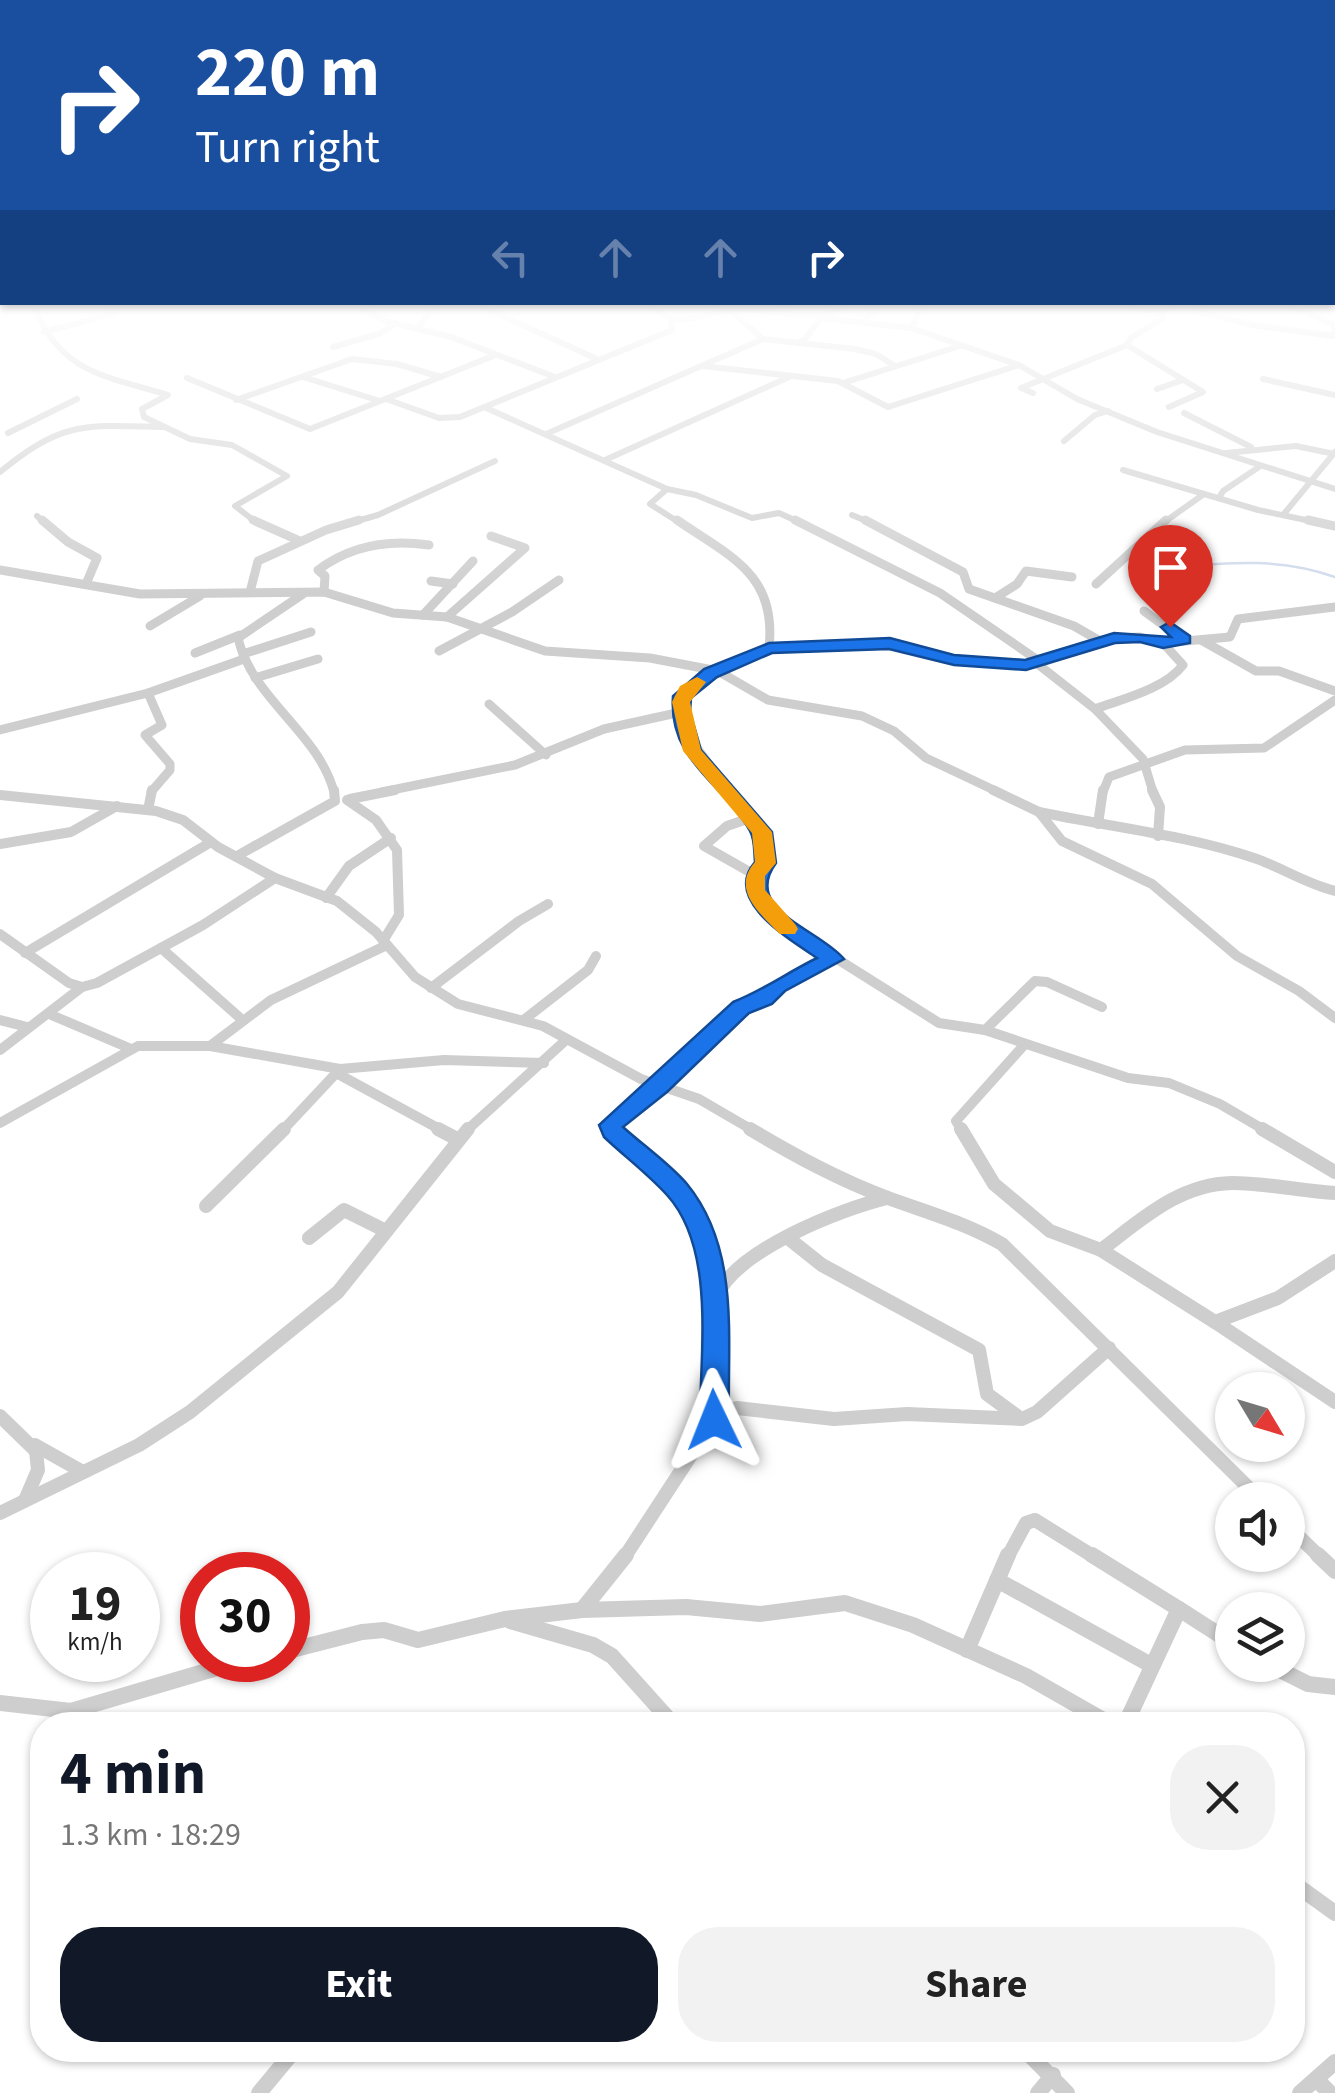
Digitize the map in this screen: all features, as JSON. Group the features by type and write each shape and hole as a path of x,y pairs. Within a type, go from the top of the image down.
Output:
{"street":[{"path":"2,434 61,406"},
{"path":"150,406 140,412 164,427 202,443 232,445 287,476 235,506 256,522 300,542"},
{"path":"250,406 310,430 372,406"},
{"path":"401,406 449,419 487,406"},
{"path":"546,434 610,406"},
{"path":"605,460 727,406"},
{"path":"1094,406 1224,454 1335,489"},
{"path":"484,407 667,489 696,495 752,518 779,512 940,594 1095,708 1146,764 1146,778 1160,807 1158,836"},
{"path":"1064,441 1095,415 1108,411"},
{"path":"1184,413 1255,448"},
{"path":"0,472 33,444 83,424 164,427"},
{"path":"1224,454 1296,446 1335,453"},
{"path":"1283,514 1335,453"},
{"path":"250,592 260,558 378,515 495,461"},
{"path":"1219,498 1259,466"},
{"path":"1123,470 1335,526"},
{"path":"667,489 648,502 674,517 762,587 770,613 769,648"},
{"path":"1096,584 1169,518 1204,494"},
{"path":"852,515 898,534 913,547 963,572 968,578 966,587 1051,622 1074,626 1100,641"},
{"path":"37,516 68,542 97,558 86,584"},
{"path":"447,616 525,548 491,536"},
{"path":"324,592 325,576 318,570 342,556 395,540 429,545"},
{"path":"423,615 473,561"},
{"path":"0,570 140,594 324,592 394,613 447,616 545,651 650,658 718,671 768,700 870,719 900,735 926,758 1039,812 1260,860 1306,884 1335,891"},
{"path":"995,598 1018,584 1030,570 1072,577"},
{"path":"439,651 483,630 559,580"},
{"path":"431,581 453,584"},
{"path":"195,653 240,635 307,592"},
{"path":"150,626 200,596"},
{"path":"1335,607 1246,617 1234,624 1230,637 1163,643 1130,636 1100,641 1037,662 954,660 890,644 769,648 686,690 681,712 692,751 762,832 766,863 755,875 755,890 780,923 939,1023 986,1030 1128,1078 1170,1083 1234,1112 1335,1172"},
{"path":"1144,611 1184,640"},
{"path":"0,730 148,693 311,632"},
{"path":"240,635 243,656 255,678 324,766 336,793 334,801"},
{"path":"1199,639 1256,671 1279,671 1335,691"},
{"path":"1095,708 1145,690 1180,670 1180,660 1163,643"},
{"path":"255,678 318,658"},
{"path":"148,693 162,725 144,735 170,764 170,770 152,789 148,810"},
{"path":"1098,824 1106,780 1185,750 1264,748 1335,700"},
{"path":"489,704 546,755"},
{"path":"237,856 334,801 515,765 604,730 681,712"},
{"path":"0,795 148,810 183,820 211,842 275,878 337,902 385,943 415,977 458,1004 525,1019 659,1086 699,1100 815,1167 887,1198 964,1222 1002,1244 1243,1482"},
{"path":"210,1046 239,1018 385,943 401,909 396,874 398,854 391,838 350,799"},
{"path":"0,844 71,832 118,806"},
{"path":"1039,812 1062,841 1078,852 1152,884 1237,956 1334,1013"},
{"path":"750,818 728,826 704,846 755,875"},
{"path":"326,898 350,866 391,838"},
{"path":"25,952 89,920 132,888 211,842"},
{"path":"0,934 69,983 97,983 275,878"},
{"path":"432,988 519,921 548,904"},
{"path":"161,948 239,1018"},
{"path":"525,1019 588,970 596,956"},
{"path":"714,1420 712,1342 716,1296 704,1235 678,1190 612,1131 611,1125 659,1086 741,1007 764,999 777,986 833,959"},
{"path":"986,1030 1036,981 1047,982 1102,1007"},
{"path":"0,1050 82,986"},
{"path":"48,1014 130,1048 210,1046 339,1072 444,1060 544,1062"},
{"path":"0,1020 27,1028"},
{"path":"0,1513 139,1445 190,1412 352,1280 384,1230 457,1139 567,1039"},
{"path":"1025,1044 956,1121 994,1184 1050,1231 1101,1250 1335,1402"},
{"path":"0,1123 62,1091 130,1048"},
{"path":"339,1072 457,1139"},
{"path":"206,1206 339,1072"},
{"path":"1101,1250 1167,1202 1201,1187 1227,1184 1335,1192"},
{"path":"716,1296 732,1278 828,1215 887,1198"},
{"path":"309,1238 344,1210 384,1230"},
{"path":"788,1238 822,1266 979,1350 987,1394 1022,1419"},
{"path":"1215,1322 1231,1319 1296,1289 1335,1260"},
{"path":"582,1610 640,1538 714,1420 737,1408 834,1420 907,1414 1022,1419 1037,1412 1109,1348"},
{"path":"0,1416 36,1445 83,1472"},
{"path":"26,1498 38,1477 40,1454 36,1445"},
{"path":"967,1650 1016,1538 1026,1523 1035,1520 1215,1633"},
{"path":"1305,1542 1335,1571"},
{"path":"997,1580 1151,1665"},
{"path":"310,1645 384,1630 418,1640 435,1638 505,1619 582,1610 686,1607 760,1614 844,1603 899,1620 1093,1712"},
{"path":"1131,1712 1179,1609"},
{"path":"505,1619 593,1645 612,1656 662,1712"},
{"path":"0,1703 71,1711 180,1679"},
{"path":"1304,1682 1335,1687"},
{"path":"1305,1891 1335,1912"},
{"path":"259,2093 285,2062"},
{"path":"1038,2062 1067,2093"},
{"path":"1300,2093 1324,2087 1335,2062"},
{"path":"1038,2093 1053,2075"}],"waterway":[{"path":"1177,567 1276,564 1335,577"}],"slow traffic":[{"path":"697,682 686,690 681,702 692,751 762,832 766,863 755,875 755,890 765,907 787,929"}],"route":[{"path":"714,1420 712,1357 716,1296 704,1235 678,1190 612,1131 611,1125 659,1086 741,1007 764,999 777,986 833,959 780,923 755,890 755,875 766,863 762,832 692,751 681,712 682,696 710,673 769,648 890,644 934,657 1026,665 1114,638 1140,637 1163,643 1184,640 1170,627"}]}
